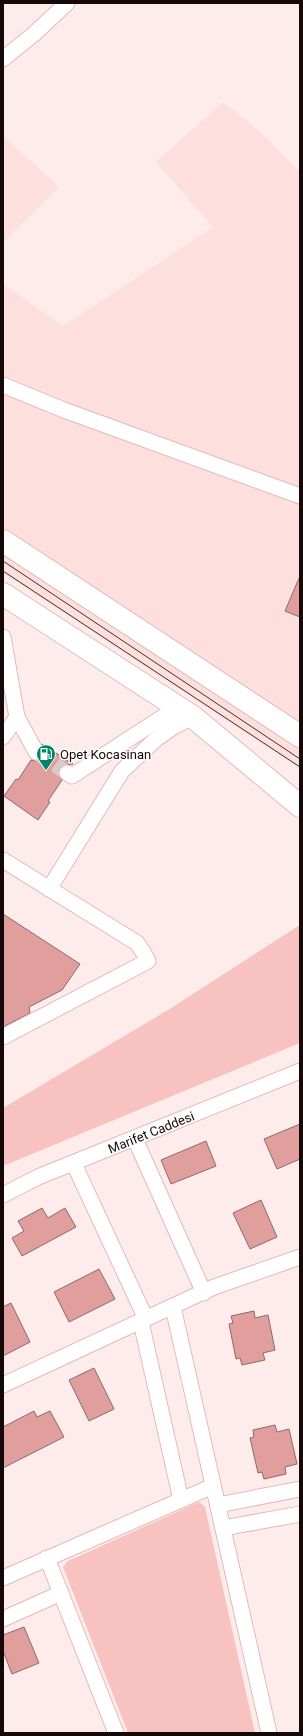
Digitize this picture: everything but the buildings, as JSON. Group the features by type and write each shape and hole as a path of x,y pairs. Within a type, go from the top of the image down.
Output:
{"highway":[{"path":"3,541 300,736"},
{"path":"3,594 186,712 300,806"}],"street":[{"path":"3,59 34,34 67,3"},
{"path":"3,385 64,410 300,496"},
{"path":"3,637 17,717 36,752"},
{"path":"67,772 72,776 186,712"},
{"path":"49,889 122,772 155,740 173,727 186,712"},
{"path":"3,737 17,717"},
{"path":"3,860 136,943 144,952 148,961 3,1037"},
{"name":"Marifet Caddesi","path":"3,1195 38,1177 74,1164 300,1070"},
{"path":"135,1139 204,1292"},
{"path":"74,1164 144,1320 181,1500"},
{"path":"3,1385 204,1292 300,1257"},
{"path":"173,1307 269,1733"},
{"path":"3,1578 213,1486"},
{"path":"218,1505 300,1490"},
{"path":"223,1528 300,1514"},
{"path":"48,1558 116,1733"},
{"path":"3,1619 61,1593"}],"shaded area":[{"path":"223,102 265,136 300,172 300,769 3,573 3,284 63,326 213,227 156,162"},
{"path":"3,136 59,187 3,242"},
{"path":"300,925 300,1043 3,1166 3,1108 168,1010"},
{"path":"199,1502 205,1507 255,1733 128,1733 63,1567 68,1561"}],"tunnel":[{"path":"36,752 67,773"}],"tram line":[{"path":"3,561 300,759"},
{"path":"3,571 300,767"}],"place":[{"name":"Opet Kocasinan","path":"46,771"}]}
